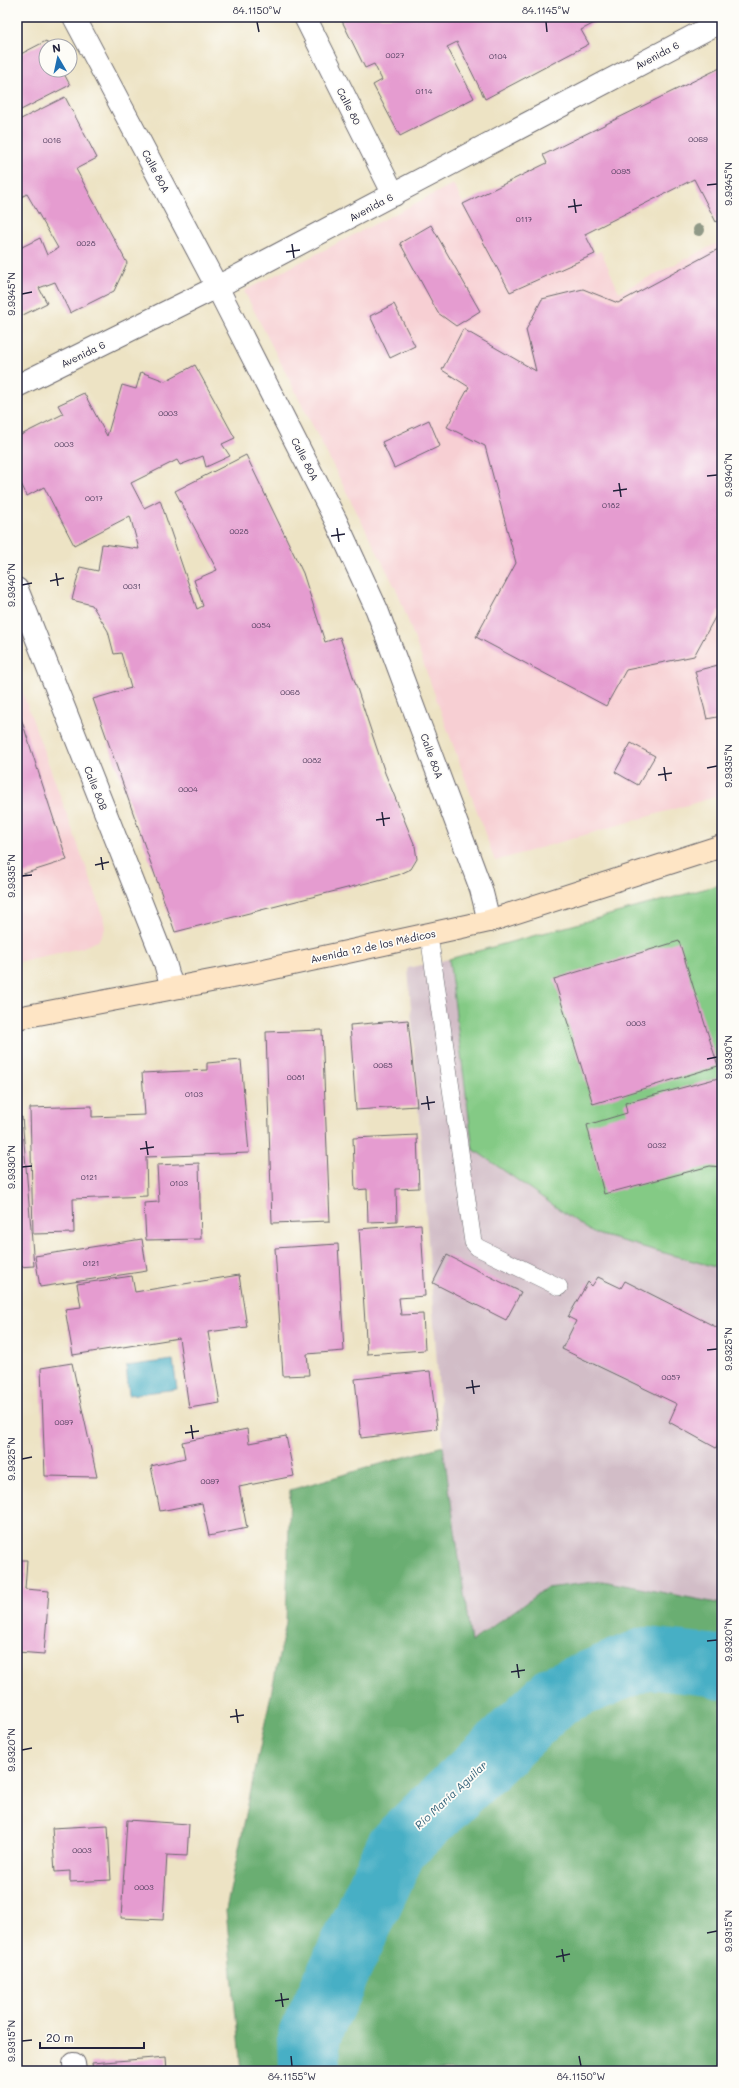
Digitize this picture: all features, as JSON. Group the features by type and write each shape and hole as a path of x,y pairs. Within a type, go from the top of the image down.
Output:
{"main road":[{"name":"Avenida 12 de los Médicos","path":"17,1018 430,935 489,921 722,846"}],"street":[{"name":"Calle 80A","path":"74,17 217,287 336,521 377,610 481,888 489,921"},
{"name":"Calle 80","path":"305,17 394,195"},
{"name":"Avenida 6","path":"17,386 217,287 722,21"},
{"name":"Calle 80B","path":"17,589 165,963 172,988"}],"lane":[{"path":"430,935 473,1242 477,1247 558,1287"}],"shaded area":[{"path":"453,184 510,292 601,251 619,292 722,241 722,795 495,861 398,593 244,291"},
{"path":"17,677 103,914 105,929 98,941 81,948 17,962"},
{"path":"449,959 473,1149 593,1233 722,1269 722,1604 603,1581 546,1588 470,1642 443,1446 408,968"}],"green space":[{"path":"722,884 722,1269 593,1233 473,1149 449,959"},
{"path":"443,1446 471,1642 546,1588 603,1581 722,1604 722,2071 241,2071 226,1910 286,1622 290,1490"}],"water":[{"path":"173,1360 177,1389 129,1395 126,1366"}],"building":[{"path":"340,17 606,17 581,30 589,44 485,99 457,42 447,47 474,98 400,136 373,85 382,80 374,64 365,68"},
{"path":"38,45 38,78 66,78 70,85 17,112 17,56"},
{"path":"722,67 722,219 716,222 694,179 585,234 595,254 510,292 463,204 547,163 543,155"},
{"path":"65,97 97,158 76,169 127,263 114,291 70,313 55,282 39,288 47,303 17,318 17,247 18,249 40,238 47,255 58,248 27,194 17,199 17,121"},
{"path":"431,225 480,311 456,326 438,313 400,243"},
{"path":"722,247 722,612 719,610 694,656 626,670 606,706 476,637 516,563 485,446 447,427 469,387 442,370 463,329 536,371 526,330 542,299 583,289 618,303"},
{"path":"394,304 415,346 390,358 370,316"},
{"path":"195,365 235,438 222,444 230,456 206,467 203,456 180,465 177,460 131,483 144,508 160,500 197,609 203,606 194,580 217,570 175,491 246,455 303,573 325,642 340,637 385,773 415,846 417,859 411,869 398,875 175,932 93,699 131,688 121,653 114,654 108,631 92,605 72,600 80,567 98,571 102,544 139,549 130,516 74,545 44,487 27,496 17,475 17,437 63,414 58,405 84,393 107,436 122,385 136,389 141,372 165,381"},
{"path":"429,420 440,446 394,468 382,442"},
{"path":"722,664 722,716 707,719 695,671"},
{"path":"17,706 67,860 17,876"},
{"path":"631,743 655,756 638,785 615,772"},
{"path":"679,941 718,1066 593,1104 554,979"},
{"path":"408,1020 417,1106 356,1110 350,1025"},
{"path":"322,1030 330,1221 272,1223 266,1032"},
{"path":"241,1060 249,1153 146,1157 147,1196 73,1199 74,1233 33,1234 30,1108 92,1106 92,1117 145,1115 142,1073 207,1070 207,1063"},
{"path":"722,1077 722,1167 710,1166 604,1194 587,1125 627,1113 625,1103"},
{"path":"22,1117 34,1266 17,1267 17,1118"},
{"path":"417,1135 419,1188 396,1189 397,1221 368,1222 367,1189 355,1190 353,1138"},
{"path":"199,1163 201,1239 146,1240 144,1203 159,1202 157,1165"},
{"path":"421,1224 425,1296 399,1298 401,1315 423,1314 425,1350 367,1354 359,1229"},
{"path":"142,1239 147,1271 40,1287 35,1256"},
{"path":"338,1244 344,1351 307,1354 309,1375 283,1376 275,1248"},
{"path":"447,1255 521,1292 506,1320 433,1283"},
{"path":"239,1275 247,1327 208,1332 220,1403 189,1408 179,1338 73,1355 65,1309 81,1307 77,1284 132,1276 135,1292"},
{"path":"598,1277 621,1288 625,1281 722,1330 722,1438 720,1437 716,1448 669,1422 677,1404 562,1349 576,1321 568,1317 588,1282 592,1286"},
{"path":"72,1363 97,1477 45,1476 41,1368"},
{"path":"430,1371 437,1429 361,1438 355,1379"},
{"path":"247,1429 249,1443 286,1436 294,1476 239,1487 247,1528 209,1536 202,1503 160,1511 151,1466 185,1458 182,1442"},
{"path":"17,1560 27,1560 25,1589 49,1591 44,1654 17,1652"},
{"path":"127,1820 189,1824 187,1856 167,1855 163,1920 121,1918"},
{"path":"108,1825 111,1880 70,1882 70,1871 55,1872 52,1828"},
{"path":"166,2057 167,2071 93,2071 92,2063"}],"waterway":[{"name":"Río María Aguilar","path":"310,2071 309,2036 397,1847 557,1695 647,1658 719,1666 722,1669"}]}
